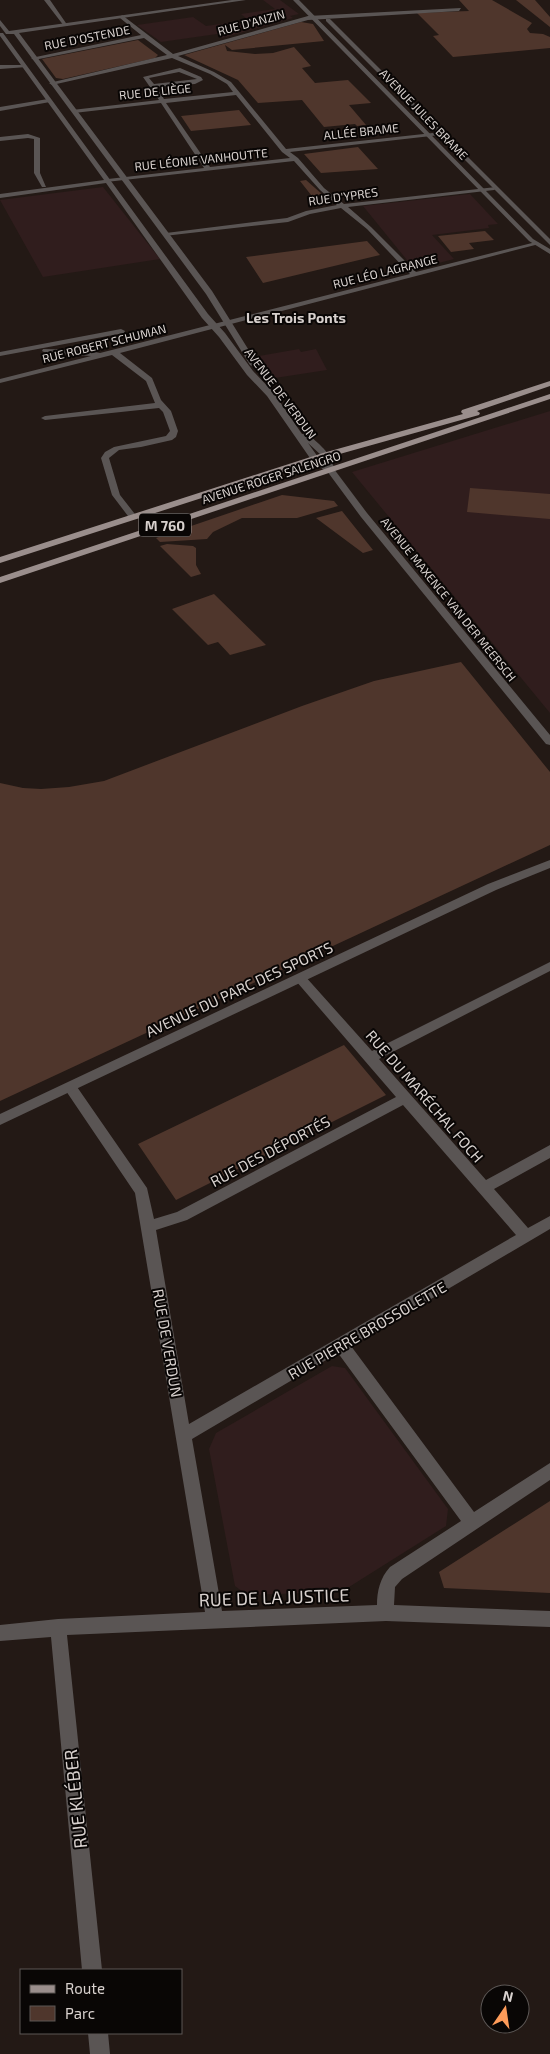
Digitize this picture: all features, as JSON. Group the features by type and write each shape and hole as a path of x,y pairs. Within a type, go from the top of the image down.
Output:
{"main road":[{"path":"430,425 550,383"},
{"name":"AVENUE ROGER SALENGRO","path":"0,560 326,455 550,391"},
{"name":"AVENUE ROGER SALENGRO","path":"0,580 550,396"},
{"path":"443,433 550,404"}],"street":[{"path":"47,0 66,25"},
{"path":"0,34 244,0"},
{"name":"AVENUE JULES BRAME","path":"296,0 536,244 550,252"},
{"name":"RUE D'ANZIN","path":"52,83 172,56 313,17 457,7"},
{"name":"AVENUE JULES BRAME","path":"318,11 549,242"},
{"path":"122,17 157,48 222,78 238,93 284,151 296,159 322,189 369,228 415,275"},
{"path":"0,22 8,33"},
{"name":"AVENUE DE VERDUN","path":"16,32 52,83 126,179 228,322 248,358 304,434 326,455 330,462 330,471"},
{"name":"AVENUE DE VERDUN","path":"0,34 214,326 250,373 270,394 315,459 330,471"},
{"name":"RUE D'OSTENDE","path":"34,58 144,36"},
{"path":"0,67 24,67"},
{"path":"152,86 195,82 200,79 180,70 146,77 162,102 208,169"},
{"path":"380,86 391,85"},
{"name":"RUE DE LIÈGE","path":"74,111 238,93"},
{"path":"0,109 48,101"},
{"name":"ALLÉE BRAME","path":"284,151 440,133"},
{"path":"0,139 34,137 37,140 37,173 44,186"},
{"name":"RUE LÉONIE VANHOUTTE","path":"108,181 296,159"},
{"path":"0,191 93,180 108,181"},
{"path":"0,196 108,181"},
{"name":"RUE D'YPRES","path":"166,235 288,220 305,212 343,206 494,188"},
{"name":"RUE LÉO LAGRANGE","path":"214,326 549,242"},
{"name":"RUE ROBERT SCHUMAN","path":"0,381 214,326"},
{"path":"0,354 121,331"},
{"path":"32,348 45,351 85,352 101,356"},
{"path":"114,352 148,379 157,401 167,412 174,431 173,435 142,445 116,448 109,452 105,458 116,496 134,518"},
{"path":"45,418 162,406"},
{"name":"AVENUE MAXENCE VAN DER MEERSCH","path":"330,471 550,742"},
{"name":"AVENUE DU PARC DES SPORTS","path":"0,1120 492,887 550,856"},
{"name":"AVENUE DU PARC DES SPORTS","path":"492,887 550,864"},
{"path":"370,1058 550,966"},
{"name":"RUE DU MARÉCHAL FOCH","path":"300,978 526,1236"},
{"name":"RUE DE VERDUN","path":"70,1088 136,1180 142,1192 214,1619"},
{"name":"RUE DES DÉPORTÉS","path":"148,1226 182,1216 405,1098"},
{"path":"484,1188 550,1151"},
{"name":"RUE PIERRE BROSSOLETTE","path":"183,1436 341,1346 550,1222"},
{"path":"341,1346 472,1522"},
{"path":"386,1613 386,1592 391,1578 550,1471"},
{"name":"RUE DE LA JUSTICE","path":"0,1633 58,1627 386,1613 550,1619"},
{"name":"RUE KLÉBER","path":"58,1627 92,1969"},
{"path":"98,2034 100,2054"}],"shaded area":[{"path":"263,0 280,0 299,14 290,16 293,18 222,38 217,34 161,42 137,25 193,17 206,26 248,20 241,14 275,9"},
{"path":"103,187 160,259 43,277 0,200"},
{"path":"470,194 498,224 488,225 489,228 432,235 454,259 427,266 411,265 363,206"},
{"path":"299,349 301,352 316,349 327,370 275,378 259,356"},
{"path":"550,411 550,713 352,472"},
{"path":"332,1366 345,1368 448,1509 446,1526 349,1587 336,1592 247,1595 235,1586 209,1449 216,1433"}],"green space":[{"path":"459,0 492,0 532,23 527,29 530,33 543,34 550,37 550,48 453,57 433,36 439,35 417,13 469,11"},
{"path":"516,0 535,0 550,17 550,27"},
{"path":"301,22 313,24 324,41 232,50 225,45 227,51 255,54 273,53 294,47 311,66 302,68 315,83 348,80 371,103 349,105 366,125 357,126 355,124 324,127 302,100 258,103 238,80 184,55"},
{"path":"138,40 158,55 155,58 63,79 56,78 42,59"},
{"path":"239,110 251,125 191,131 181,116"},
{"path":"358,147 378,169 321,173 304,154"},
{"path":"306,180 332,203 319,205 300,181"},
{"path":"485,231 494,240 469,243 474,249 451,252 438,236"},
{"path":"367,241 380,255 263,283 246,257"},
{"path":"470,488 550,494 550,519 467,512"},
{"path":"282,495 334,501 338,506 297,518 242,518 213,532 207,539 160,542 156,538"},
{"path":"342,511 373,550 363,553 316,518"},
{"path":"167,544 193,546 196,548 196,565 201,574 191,577 160,546"},
{"path":"214,594 266,645 230,655 218,642 208,645 172,609"},
{"path":"461,662 550,772 550,845 0,1101 0,783 23,788 41,789 69,787 104,781 302,706 374,681"},
{"path":"344,1045 386,1095 176,1200 138,1144"},
{"path":"550,1501 550,1593 444,1588 439,1572"}],"district":[{"name":"Les Trois Ponts","path":"296,317"}]}
